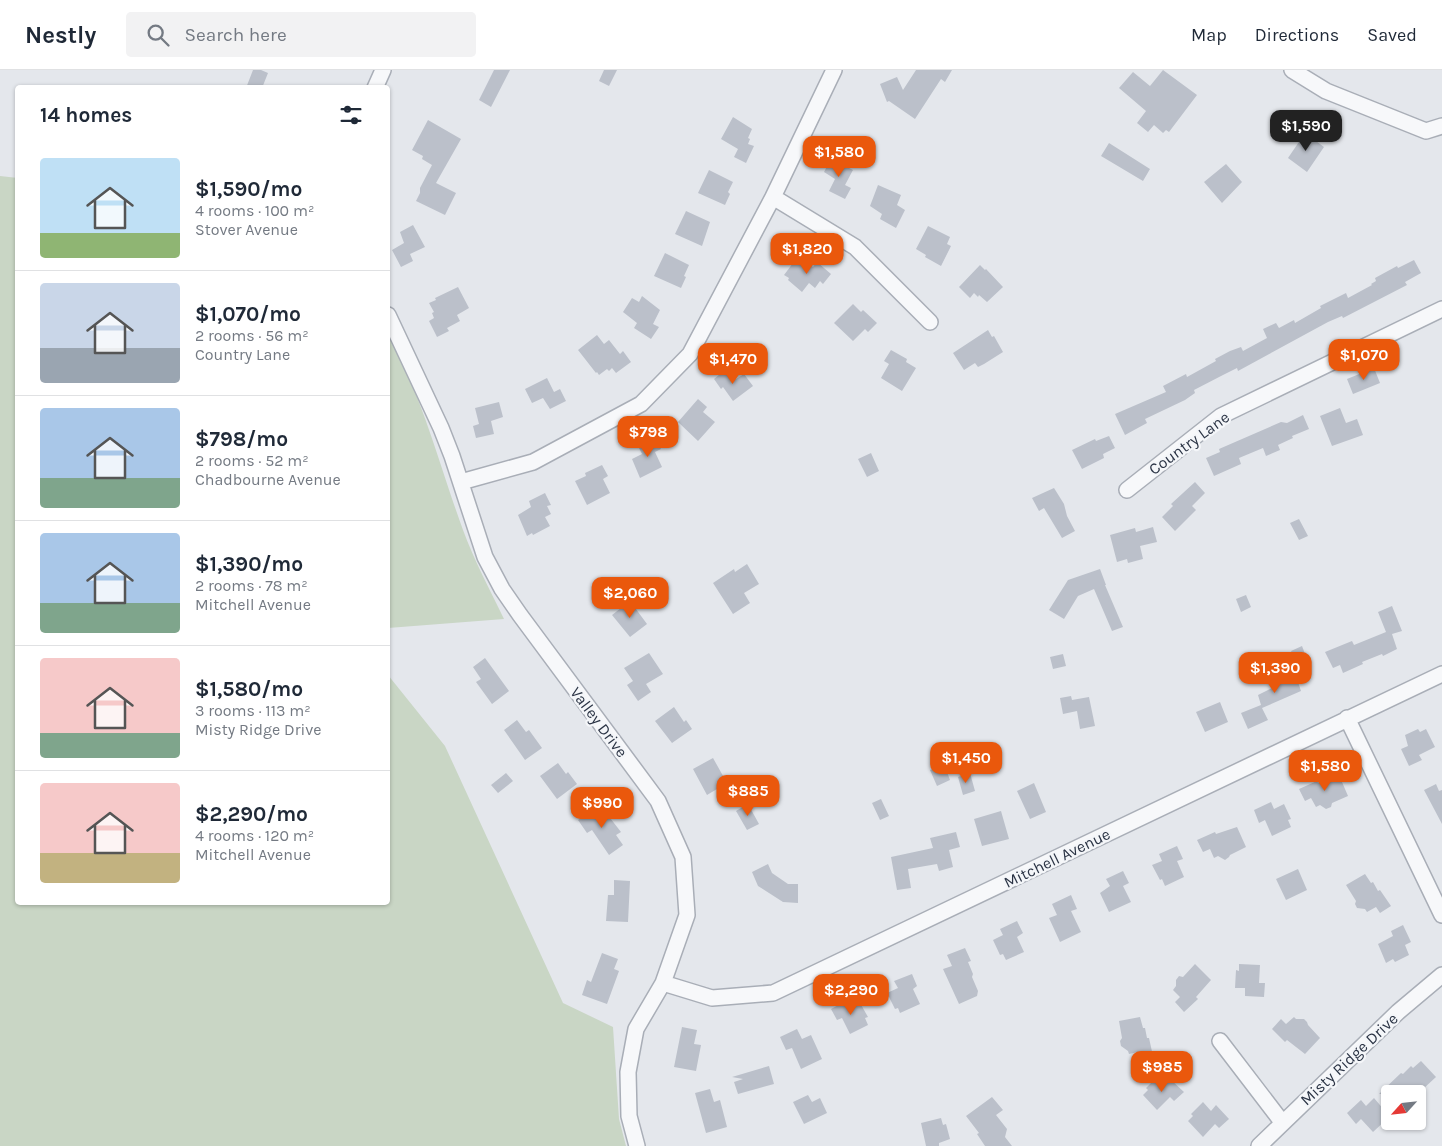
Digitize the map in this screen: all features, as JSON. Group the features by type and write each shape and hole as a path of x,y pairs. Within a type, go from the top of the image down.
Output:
{"street":[{"path":"376,85 383,70"},
{"path":"460,482 533,462 641,404 690,354 773,197 834,70"},
{"path":"1292,70 1326,91 1426,131 1442,126"},
{"path":"773,197 855,247 930,322"},
{"name":"Country Lane","path":"1127,490 1222,416 1442,309"},
{"name":"Valley Drive","path":"390,319 441,428 485,557 502,589 658,801 683,857 687,915 663,983 636,1029 628,1072 629,1116 637,1146"},
{"name":"Mitchell Avenue","path":"663,983 712,998 773,993 1442,674"},
{"path":"1347,718 1442,915"},
{"name":"Misty Ridge Drive","path":"1259,1146 1398,1012 1442,975"},
{"path":"1220,1041 1282,1122"}],"green space":[{"path":"0,176 15,178 15,905 390,905 390,677 445,746 563,1003 613,1027 619,1119 626,1146 0,1146"},
{"path":"390,339 411,382 467,541 504,619 390,628"}],"building":[{"path":"253,70 261,70 268,73 263,85 247,85"},
{"path":"494,70 510,70 491,107 479,100"},
{"path":"604,70 617,70 609,86 599,81"},
{"path":"916,70 952,70 945,82 941,79 915,119 889,101 887,102 880,84 897,77 903,90"},
{"path":"1163,70 1197,95 1169,132 1166,130 1163,133 1154,125 1148,132 1137,123 1146,111 1119,88 1133,72 1150,86"},
{"path":"733,117 752,129 748,138 750,139 748,144 754,146 746,163 734,157 738,149 721,139"},
{"path":"428,120 461,139 436,183 456,193 445,215 416,201 420,188 432,165 422,159 423,156 412,150"},
{"path":"1305,133 1324,147 1307,172 1288,158"},
{"path":"1109,143 1150,169 1143,181 1101,156"},
{"path":"831,159 842,165 847,163 849,168 853,170 845,185 851,188 845,199 829,191 835,179 824,172"},
{"path":"1226,164 1242,182 1222,203 1204,182"},
{"path":"709,170 733,182 725,205 698,193"},
{"path":"878,185 901,195 897,205 905,210 896,228 880,219 882,214 870,206"},
{"path":"686,211 710,222 702,246 675,234"},
{"path":"413,225 425,247 410,254 413,261 401,267 392,250 404,243 400,232"},
{"path":"928,226 950,237 947,244 951,246 941,266 925,257 926,255 916,249"},
{"path":"665,253 689,265 681,288 654,276"},
{"path":"800,259 813,267 817,262 831,274 823,284 820,281 815,288 809,283 802,292 784,275 793,263 795,265"},
{"path":"1414,260 1421,273 1405,282 1407,285 1343,318 1342,316 1328,322 1238,371 1237,368 1194,390 1195,393 1185,400 1145,419 1147,423 1125,435 1115,414 1166,392 1163,386 1186,374 1187,377 1230,351 1241,347 1243,351 1267,338 1263,329 1276,323 1279,328 1294,320 1295,323 1321,308 1320,306 1346,293 1348,298 1372,285 1376,281 1375,278 1397,266 1398,268"},
{"path":"980,265 1003,287 987,302 974,293 970,298 959,287"},
{"path":"458,287 469,308 457,315 460,321 447,328 449,331 437,337 429,321 434,318 432,313 434,312 429,303"},
{"path":"642,296 660,310 653,324 659,327 651,339 634,328 637,323 623,312 632,298 639,302"},
{"path":"853,304 861,312 863,310 877,323 868,332 865,329 853,341 834,323"},
{"path":"988,330 992,337 994,336 1003,352 978,367 975,363 964,370 953,353"},
{"path":"597,335 604,344 609,340 620,354 623,351 631,362 616,373 612,368 599,375 596,373 578,350"},
{"path":"891,350 907,359 906,362 916,368 902,391 881,378 889,364 884,361"},
{"path":"1374,368 1380,383 1353,394 1347,379"},
{"path":"725,370 733,381 744,374 753,386 733,401 723,387 721,389 714,379"},
{"path":"547,378 554,392 560,389 566,401 550,409 543,398 532,403 525,389"},
{"path":"698,399 707,407 703,412 715,422 698,441 678,422"},
{"path":"499,402 503,417 491,421 494,434 476,438 473,426 479,424 475,408"},
{"path":"1340,408 1346,423 1357,419 1363,435 1332,446 1320,416"},
{"path":"1303,415 1309,429 1292,436 1293,438 1278,445 1280,450 1266,456 1263,448 1239,458 1241,464 1214,476 1206,458 1220,452 1219,449 1281,422 1287,423"},
{"path":"1109,436 1115,448 1103,454 1104,458 1082,469 1072,450 1095,439 1096,441"},
{"path":"655,437 661,449 655,452 662,467 640,478 632,459 642,454 638,446"},
{"path":"871,453 879,471 867,477 858,459"},
{"path":"602,465 608,476 603,479 610,493 587,505 575,481 586,476 585,473"},
{"path":"1195,482 1205,493 1192,506 1196,510 1175,531 1162,517 1173,506 1171,504"},
{"path":"1054,488 1064,504 1067,516 1075,531 1062,538 1044,508 1039,511 1032,498"},
{"path":"545,493 551,505 547,506 551,514 545,517 550,526 527,536 518,515 531,507 529,501"},
{"path":"1299,519 1308,536 1299,540 1290,523"},
{"path":"1153,527 1157,542 1140,546 1143,559 1128,563 1127,559 1117,562 1110,535 1135,528 1136,532"},
{"path":"747,564 759,584 744,593 750,603 733,614 713,583 734,569 735,572"},
{"path":"1100,569 1123,627 1112,631 1094,589 1078,596 1064,619 1049,610 1068,580"},
{"path":"1246,595 1251,607 1241,612 1236,599"},
{"path":"630,601 647,624 630,637 612,615"},
{"path":"1392,606 1402,631 1392,634 1397,649 1383,656 1382,654 1362,662 1363,664 1343,673 1340,665 1333,668 1325,652 1352,641 1354,645 1386,632 1378,612"},
{"path":"1302,646 1307,659 1297,663 1291,651"},
{"path":"649,653 663,674 646,684 651,692 638,701 627,685 633,681 624,668"},
{"path":"1063,654 1066,666 1053,669 1050,657"},
{"path":"485,658 509,691 492,704 476,682 481,679 473,667"},
{"path":"1298,664 1304,679 1298,682 1301,691 1262,708 1268,720 1248,729 1241,713 1261,705 1258,695 1276,686 1271,674"},
{"path":"1071,696 1072,700 1089,697 1095,726 1080,729 1077,711 1063,714 1060,698"},
{"path":"1220,702 1228,722 1205,732 1196,712"},
{"path":"674,707 684,722 686,720 692,729 672,743 655,721"},
{"path":"517,720 526,732 529,730 542,748 525,760 504,730"},
{"path":"1418,729 1420,732 1426,729 1435,747 1419,755 1422,760 1409,766 1401,749 1408,746 1405,735"},
{"path":"713,758 727,783 707,795 693,769"},
{"path":"558,763 577,784 557,799 540,776"},
{"path":"944,764 950,780 937,786 930,770"},
{"path":"506,773 513,781 498,793 491,785"},
{"path":"970,773 975,791 963,795 958,777"},
{"path":"1339,775 1348,796 1332,803 1331,807 1326,809 1320,805 1316,807 1311,798 1305,801 1299,789 1317,781 1318,783 1328,778 1329,780"},
{"path":"743,778 753,796 742,802 732,784"},
{"path":"1034,783 1046,812 1030,819 1017,791"},
{"path":"1436,784 1439,791 1442,790 1442,824 1424,790"},
{"path":"881,799 889,816 880,820 872,803"},
{"path":"1271,802 1274,809 1284,804 1291,819 1288,820 1291,827 1272,836 1265,820 1259,823 1254,810"},
{"path":"748,804 759,824 747,830 736,811"},
{"path":"600,805 621,832 616,835 623,845 609,855 592,830 587,833 578,820"},
{"path":"1001,811 1009,839 982,846 974,819"},
{"path":"1237,827 1246,847 1230,855 1225,860 1218,856 1214,858 1210,849 1203,852 1197,840 1215,832 1216,834"},
{"path":"956,832 960,847 949,850 953,867 939,871 937,864 908,869 911,888 897,890 891,857 933,848 930,838"},
{"path":"1177,846 1183,859 1177,861 1184,877 1165,886 1152,865 1162,861 1159,854"},
{"path":"768,864 772,873 788,884 798,884 798,903 783,902 758,886 752,872"},
{"path":"1298,869 1307,890 1286,900 1276,879"},
{"path":"1123,871 1129,883 1123,886 1131,902 1109,912 1100,893 1110,886 1106,879"},
{"path":"1365,874 1378,891 1380,890 1391,906 1380,913 1376,907 1367,912 1365,909 1357,908 1356,901 1346,885"},
{"path":"614,880 630,881 628,922 606,921 608,895 614,895"},
{"path":"1071,895 1077,909 1071,911 1081,932 1060,942 1049,918 1057,915 1052,904"},
{"path":"1017,921 1023,933 1017,937 1024,952 1006,960 1003,954 1000,955 993,940 1003,935 1000,929"},
{"path":"1403,925 1411,942 1405,945 1409,955 1395,962 1393,959 1386,963 1378,944 1393,936 1391,931"},
{"path":"965,948 971,961 968,962 978,991 977,996 959,1004 943,969 952,966 947,955"},
{"path":"602,953 618,959 614,969 619,971 607,1004 582,995 587,980 591,982"},
{"path":"1195,964 1211,980 1196,997 1198,999 1184,1012 1175,1002 1180,997 1173,990 1179,976 1183,977"},
{"path":"1239,964 1260,965 1259,983 1265,983 1264,997 1245,996 1245,988 1235,988 1236,970 1239,971"},
{"path":"912,974 917,986 913,989 920,1004 900,1013 898,1008 895,1009 887,993 898,988 894,981"},
{"path":"848,1000 851,1007 860,1003 868,1017 865,1018 868,1025 850,1034 842,1018 837,1020 831,1009"},
{"path":"1140,1017 1147,1038 1149,1038 1153,1056 1139,1059 1138,1052 1129,1054 1121,1046 1120,1041 1122,1038 1119,1021"},
{"path":"1294,1017 1296,1019 1304,1019 1320,1038 1305,1054 1287,1040 1285,1042 1272,1029 1281,1019 1286,1024"},
{"path":"682,1027 697,1030 694,1044 701,1045 696,1071 674,1067"},
{"path":"797,1029 802,1039 811,1035 822,1059 801,1069 792,1048 786,1050 780,1037"},
{"path":"1421,1061 1436,1077 1426,1086 1388,1085 1411,1066 1413,1068"},
{"path":"769,1066 774,1084 738,1094 734,1082 743,1079 732,1077"},
{"path":"1157,1077 1165,1085 1170,1079 1184,1092 1174,1101 1170,1097 1157,1110 1143,1095 1148,1090 1146,1088"},
{"path":"710,1089 714,1102 720,1100 727,1127 706,1133 695,1093"},
{"path":"808,1095 812,1102 820,1098 827,1113 804,1124 793,1102"},
{"path":"992,1097 1003,1110 996,1115 1007,1129 1005,1137 1012,1146 985,1146 977,1134 979,1133 966,1116"},
{"path":"1374,1098 1381,1106 1381,1125 1373,1132 1361,1119 1356,1124 1347,1113 1361,1100 1366,1106"},
{"path":"1203,1102 1211,1111 1216,1105 1229,1119 1219,1128 1215,1124 1203,1137 1188,1121 1193,1116 1191,1114"},
{"path":"941,1118 943,1125 946,1124 950,1139 939,1143 939,1146 926,1146 921,1123"}]}
